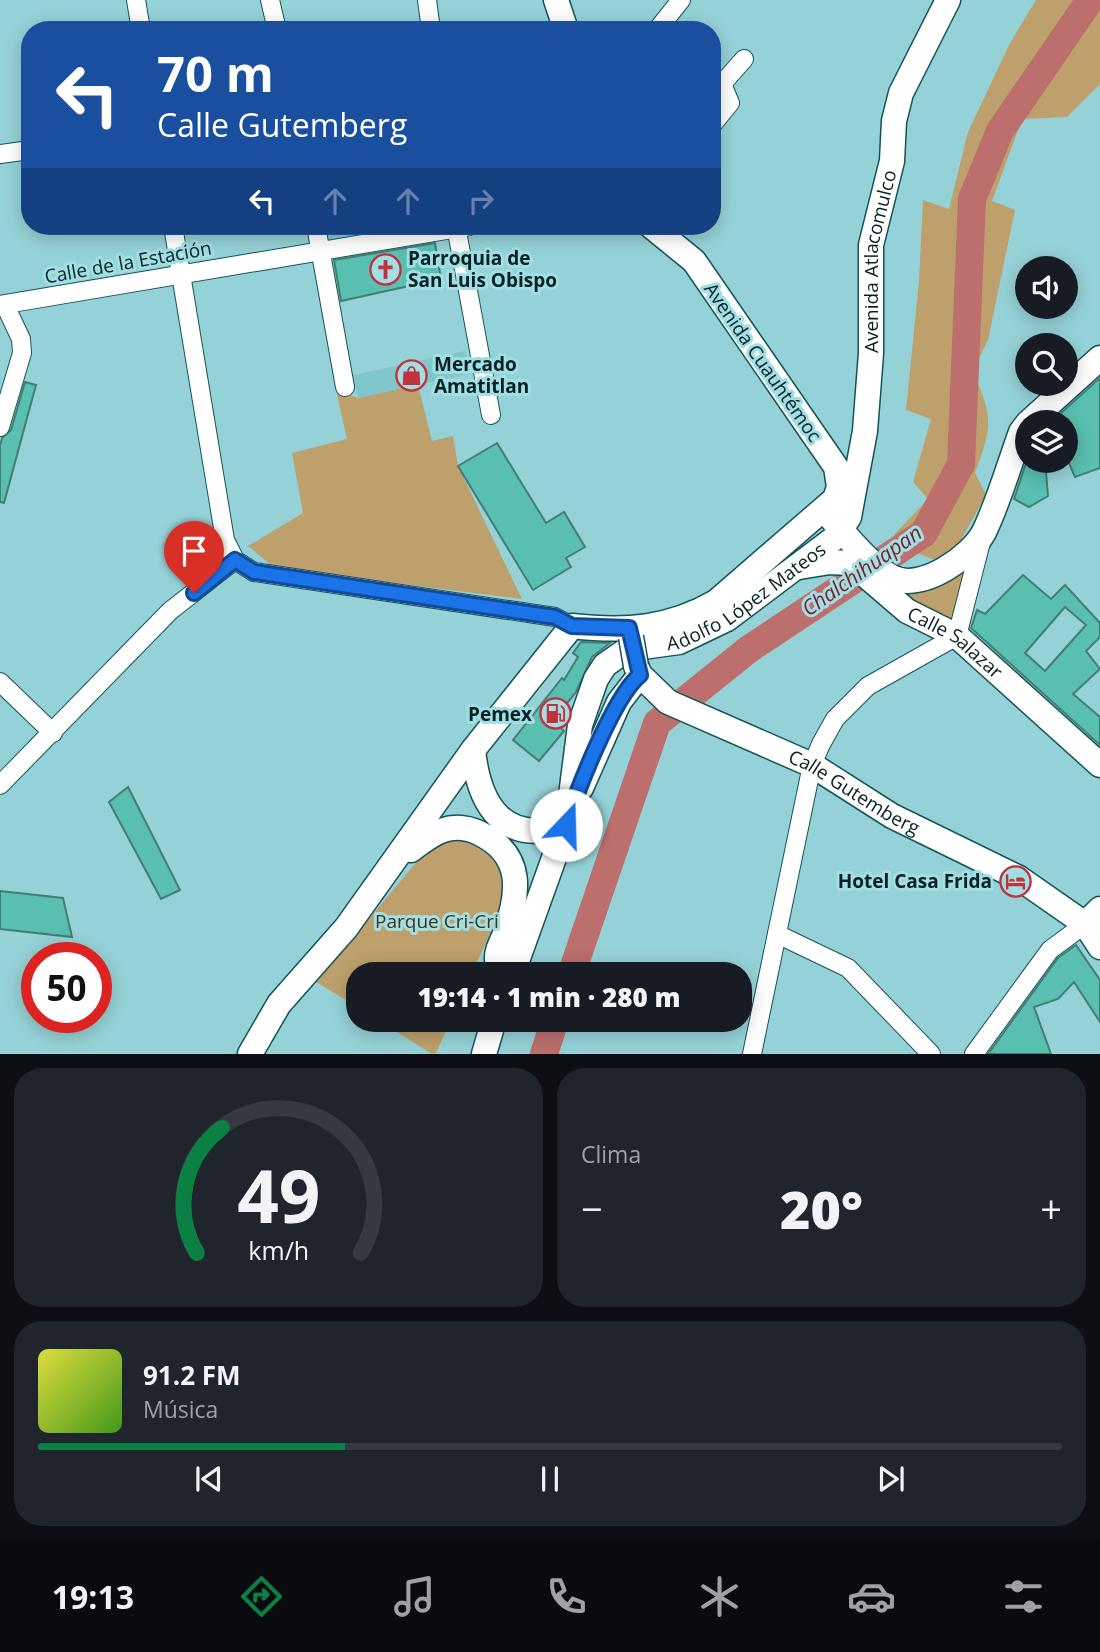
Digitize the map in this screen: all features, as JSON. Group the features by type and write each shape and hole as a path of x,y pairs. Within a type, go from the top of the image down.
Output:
{"main road":[{"path":"556,0 563,21"},
{"name":"Avenida Atlacomulco","path":"846,535 865,431 871,353 871,245 892,161 894,121 901,93 948,0"},
{"name":"Avenida Cuauhtémoc","path":"662,235 694,261 836,467 839,487 835,499 824,511"},
{"path":"1042,410 1100,358"},
{"path":"250,1054 279,1004 346,928 473,750 572,626 630,632 673,623 716,602 824,511 886,583 926,579 945,569 983,535 1015,448"},
{"name":"Adolfo López Mateos","path":"567,822 580,725 596,679 605,665 628,649 679,642 702,633 727,619 791,568 846,535"},
{"name":"Calle Salazar","path":"791,568 830,562 851,563 886,583 907,611 957,636 1100,765"},
{"path":"517,962 567,822 615,711 641,675 630,632"},
{"name":"Calle Gutemberg","path":"641,675 668,702 705,715 812,765 892,817 1019,878 1092,917 1100,947"},
{"path":"473,750 480,789 497,816 527,831 547,832 567,822"},
{"path":"391,866 434,832 450,827 468,828 498,845 508,859 517,886 516,901 496,957 498,962"},
{"path":"517,886 553,863"},
{"path":"484,1054 491,1032"}],"street":[{"path":"136,0 140,21"},
{"path":"270,0 274,21"},
{"path":"427,0 430,21"},
{"path":"664,21 681,0"},
{"path":"721,114 730,103 722,84 744,59"},
{"path":"0,154 21,151"},
{"path":"174,235 225,540 235,560 254,572 555,617 572,626"},
{"path":"317,235 345,387"},
{"name":"Calle de la Estación","path":"3,305 412,235"},
{"path":"462,235 491,415"},
{"path":"0,427 22,353 21,339 3,305"},
{"path":"752,1054 812,765 835,719 852,699 868,686 957,636 983,535"},
{"path":"0,785 170,611 235,560"},
{"path":"0,682 53,733"},
{"path":"974,1054 1050,950 1092,917"},
{"path":"777,934 848,968 930,1054"}],"shaded area":[{"path":"326,235 358,235 327,240"},
{"name":"Mercado Amatitlan","path":"465,351 470,374 358,398 353,375"}],"green space":[{"path":"1036,0 1100,0 1100,84 1067,117 1022,119 992,201 1015,210 988,340 973,371 987,411 988,432 975,473 986,495 957,547 938,561 909,550 894,535 928,499 913,482 931,419 906,410 919,281 923,200 949,209 968,132 1010,43"},
{"path":"418,385 432,441 453,436 458,466 522,599 275,568 248,546 303,513 292,453 347,439 336,390 358,398"},
{"path":"968,567 951,619 944,621 898,593 927,590"},
{"name":"Parque Cri-Cri","path":"447,839 458,840 487,854 500,870 504,881 504,900 477,962 346,962 346,1000 316,982 430,846"},
{"path":"397,1032 446,1032 436,1053 432,1054"}],"building":[{"name":"Parroquia de San Luis Obispo","path":"435,243 441,279 341,301 334,260"},
{"path":"1100,378 1100,468 1075,477 1073,473 1078,473 1078,410 1064,410"},
{"path":"25,382 36,385 4,503 0,502 0,446 2,438 11,430"},
{"path":"497,443 546,523 564,512 585,547 566,558 571,567 533,590 458,466"},
{"path":"1023,473 1046,473 1048,496 1029,507 1014,499"},
{"path":"1023,575 1051,599 1065,585 1100,623 1100,637 1086,651 1100,669 1073,694 1100,717 1100,745 971,628 977,610 985,614","holes":["1065,607 1086,625 1045,671 1025,653"]},
{"path":"581,642 610,643 592,657 576,692 553,721 564,731 539,761 513,740 562,678 564,680 578,657 573,653"},
{"path":"128,787 180,890 161,899 109,802"},
{"path":"0,891 63,898 72,937 0,929"},
{"path":"1076,945 1100,980 1100,1022 1074,982 1058,999 1034,1007 1051,1054 988,1054 1058,958"}],"waterway":[{"name":"Chalchihuapan","path":"575,962 657,723 749,649 924,533 961,464 972,199 1000,131 1090,0"},
{"name":"Chalchihuapan","path":"544,1054 551,1032"}],"place":[{"name":"Parroquia de San Luis Obispo","path":"385,269"},
{"name":"Mercado Amatitlan","path":"411,375"},
{"name":"Pemex","path":"555,714"},
{"name":"Hotel Casa Frida","path":"1015,881"}],"route":[{"path":"194,593 235,560 254,572 555,617 572,626 629,628 640,675 619,702 566,825"}]}
